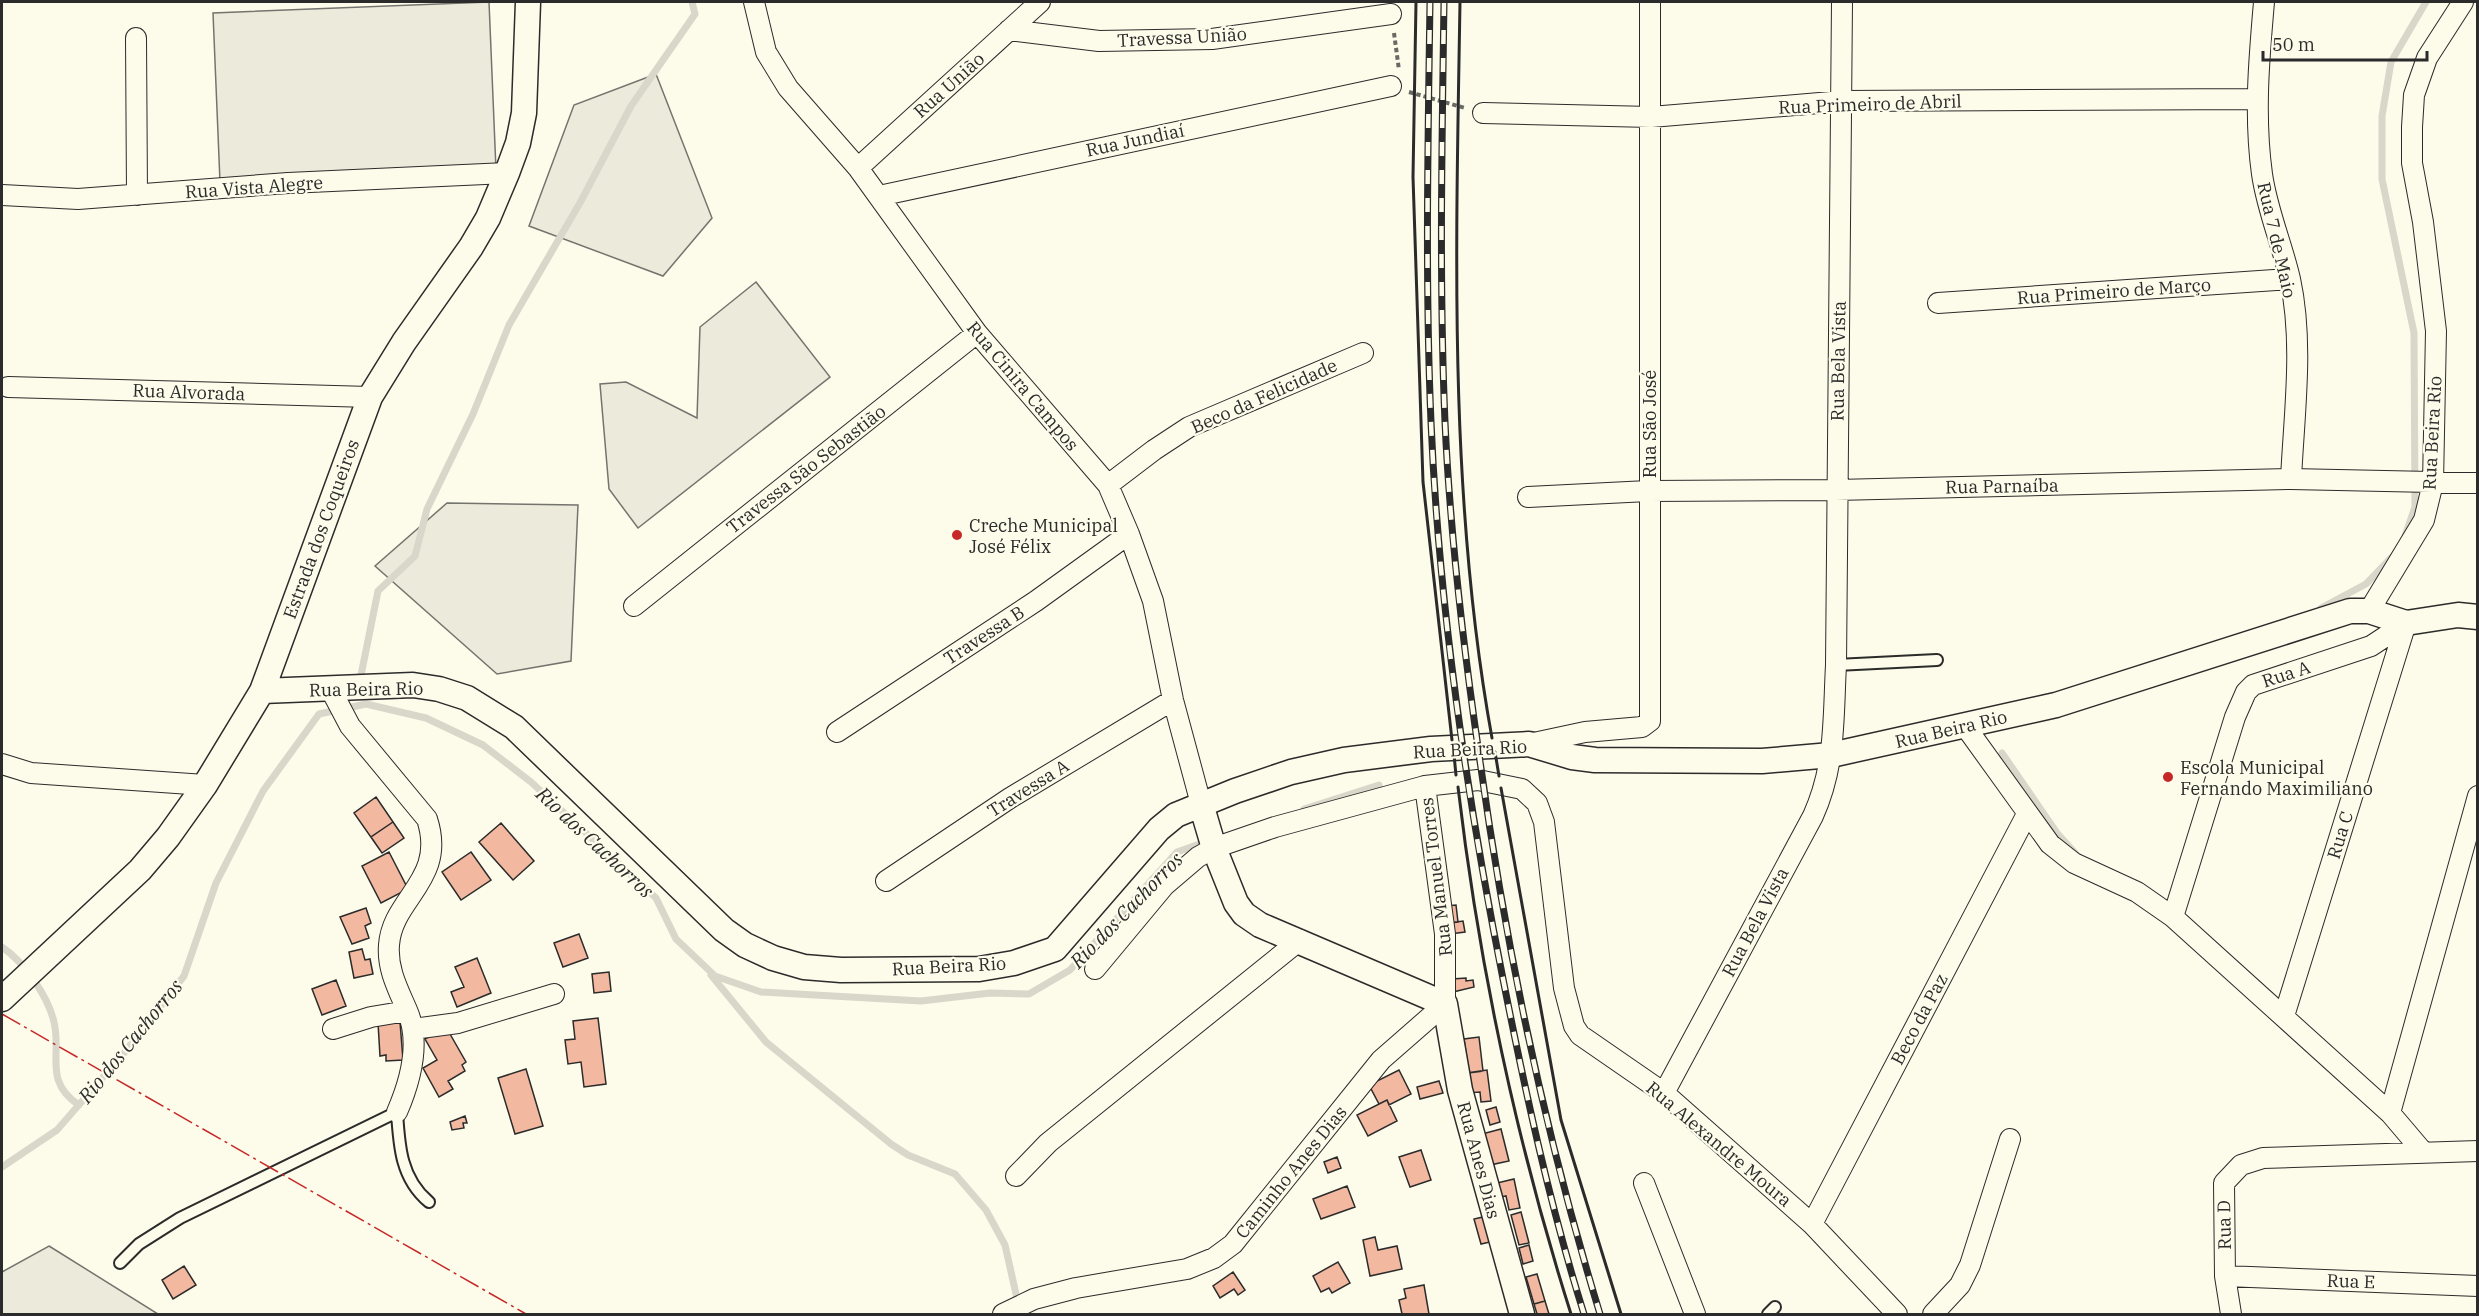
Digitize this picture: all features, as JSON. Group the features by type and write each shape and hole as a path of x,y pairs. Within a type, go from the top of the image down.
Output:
{"street":[{"name":"Estrada dos Coqueiros","path":"2,999 140,870 168,837 205,785 262,691 370,398 404,342 471,247 488,218 507,173 518,143 524,113 528,2"},
{"name":"Rua Cinira Campos","path":"754,2 764,44 776,70 858,168 977,333 1108,485 1129,534 1153,602 1173,700 1203,809"},
{"name":"Rua União","path":"858,168 1040,2"},
{"name":"Rua São José","path":"1529,744 1585,732 1642,727 1650,721 1648,491 1650,2"},
{"name":"Rua Bela Vista","path":"1664,1093 1812,816 1825,788 1832,751 1836,665 1836,490 1843,101 1842,2"},
{"name":"Rua 7 de Maio","path":"2264,2 2257,99 2262,174 2271,218 2290,279 2296,370 2291,479"},
{"name":"Rua Beira Rio","path":"262,691 343,691 413,685 439,689 467,698 514,727 724,930 745,945 773,958 804,967 841,970 979,969 1040,956 1055,949 1078,926 1159,829 1176,815 1203,809 1291,772 1344,760 1431,749 1529,744 1572,757 1595,760 1761,761 1832,751 1965,726 2056,705 2302,624 2350,611 2369,611 2424,520 2436,331 2423,222 2412,163 2414,95 2427,58 2463,2"},
{"name":"Travessa União","path":"1009,30 1100,41 1212,39 1391,14"},
{"path":"135,38 137,195"},
{"name":"Rua Jundiaí","path":"879,196 1396,87"},
{"name":"Rua Primeiro de Abril","path":"1483,113 1651,117 1843,101 2257,99"},
{"name":"Rua Vista Alegre","path":"2,195 78,199 288,183 507,173"},
{"name":"Rua Primeiro de Março","path":"1938,303 2290,279"},
{"name":"Travessa São Sebastião","path":"634,606 977,333"},
{"name":"Beco da Felicidade","path":"1108,485 1189,427 1363,353"},
{"name":"Rua Alvorada","path":"8,387 370,398"},
{"name":"Rua Parnaíba","path":"1528,497 1648,491 1836,490 2291,479 2478,483"},
{"name":"Travessa B","path":"837,732 1036,601 1129,534"},
{"path":"2369,611 2406,623"},
{"name":"Rua A","path":"2173,917 2235,717 2246,692 2253,685 2371,646 2406,623 2458,615 2478,617"},
{"name":"Rua C","path":"2284,1016 2406,623"},
{"path":"343,691 350,726 427,819 432,833 428,868 392,930 389,943 391,972 410,1020 408,1088 397,1112"},
{"name":"Travessa A","path":"886,881 1010,798 1173,700"},
{"path":"1965,726 2050,844 2074,863 2138,892 2173,917 2390,1113 2424,1153 2478,1151"},
{"path":"2,764 31,773 205,785"},
{"name":"Rua Alexandre Moura","path":"1095,969 1164,886 1213,845 1425,786 1478,780 1522,789 1537,803 1544,822 1564,988 1574,1026 1588,1044 1664,1093 1812,1224 1897,1314"},
{"name":"Rua Manuel Torres","path":"1425,786 1445,934 1445,1004"},
{"path":"2390,1113 2478,796"},
{"path":"1203,809 1213,845 1244,914 1260,925 1300,940 1445,1004"},
{"name":"Beco da Paz","path":"1812,1224 2027,814"},
{"path":"1016,1176 1048,1143 1300,940"},
{"path":"333,1029 371,1017 458,1023 554,994"},
{"name":"Caminho Anes Dias","path":"1005,1313 1034,1299 1131,1277 1187,1269 1233,1244 1381,1060 1445,1004"},
{"name":"Rua Anes Dias","path":"1445,1004 1460,1090 1522,1314"},
{"path":"1933,1314 1960,1285 1970,1265 2010,1139"},
{"name":"Rua D","path":"2231,1314 2225,1276 2224,1183 2241,1165 2263,1158 2424,1153"},
{"path":"1644,1183 1695,1314"},
{"name":"Rua E","path":"2225,1276 2478,1286"}],"lane":[{"path":"1836,665 1937,660"},
{"path":"120,1263 139,1244 165,1227 397,1112 402,1160 408,1177 429,1202"}],"path":[{"path":"1391,14 1396,87 1483,113"}],"shaded area":[{"path":"489,2 496,170 220,182 213,13"},
{"path":"656,74 712,218 663,276 529,226 574,105"},
{"path":"756,282 830,377 638,528 609,489 600,384 626,382 697,418 700,327"},
{"path":"447,503 578,505 571,661 497,674 375,566"},
{"path":"49,1246 158,1314 2,1314 2,1272"}],"building":[{"path":"376,797 404,838 382,853 354,813"},
{"path":"393,822 404,838 382,853 371,837"},
{"path":"501,823 534,861 513,880 479,842"},
{"path":"389,852 408,889 381,903 362,866"},
{"path":"471,852 491,880 461,900 442,872"},
{"path":"1456,905 1458,922 1449,923 1446,906"},
{"path":"366,908 371,923 365,926 369,938 352,944 340,917"},
{"path":"1463,921 1465,932 1450,934 1449,923"},
{"path":"579,934 588,958 563,967 554,943"},
{"path":"362,949 365,960 370,959 373,974 354,978 349,952"},
{"path":"477,958 491,993 457,1007 451,992 464,987 455,967"},
{"path":"609,972 611,991 594,993 592,974"},
{"path":"1466,978 1466,981 1473,980 1474,987 1453,992 1452,979"},
{"path":"336,980 346,1006 322,1015 312,989"},
{"path":"598,1018 606,1084 584,1087 581,1062 568,1064 565,1040 575,1039 573,1021"},
{"path":"400,1022 403,1060 386,1061 386,1055 380,1056 378,1023"},
{"path":"446,1027 466,1062 462,1065 465,1071 448,1081 453,1089 439,1097 423,1068 437,1060 425,1039"},
{"path":"1479,1037 1483,1071 1469,1073 1464,1039"},
{"path":"526,1069 543,1126 515,1134 498,1078"},
{"path":"1399,1070 1411,1094 1389,1105 1387,1100 1379,1104 1369,1085"},
{"path":"1487,1070 1491,1101 1481,1102 1480,1092 1468,1093 1467,1073"},
{"path":"1439,1081 1443,1093 1420,1099 1417,1087"},
{"path":"1387,1100 1397,1121 1368,1136 1357,1115"},
{"path":"1496,1107 1500,1122 1490,1125 1486,1110"},
{"path":"465,1116 467,1123 463,1123 464,1128 452,1130 450,1122"},
{"path":"1501,1129 1509,1161 1490,1165 1482,1134"},
{"path":"1421,1150 1431,1180 1410,1187 1399,1157"},
{"path":"1337,1157 1341,1168 1328,1173 1324,1162"},
{"path":"1514,1179 1520,1208 1509,1210 1506,1196 1501,1197 1497,1183"},
{"path":"1347,1186 1355,1207 1321,1219 1313,1199"},
{"path":"1521,1212 1529,1243 1519,1245 1511,1215"},
{"path":"1483,1217 1490,1242 1481,1244 1474,1219"},
{"path":"1375,1237 1378,1250 1397,1246 1402,1269 1370,1276 1363,1240"},
{"path":"1529,1245 1533,1261 1523,1264 1519,1248"},
{"path":"1338,1262 1350,1283 1332,1293 1329,1288 1321,1292 1313,1276"},
{"path":"184,1266 196,1285 173,1299 162,1280"},
{"path":"1233,1272 1245,1290 1238,1295 1234,1289 1220,1298 1213,1286"},
{"path":"1537,1274 1545,1301 1534,1304 1526,1277"},
{"path":"1424,1285 1429,1314 1402,1314 1399,1300 1406,1298 1404,1289"},
{"path":"1545,1301 1549,1314 1537,1314 1534,1304"}],"waterway":[{"path":"357,682 360,680 378,591 415,556 427,509 473,414 509,325 581,201 631,106 695,14 692,2"},
{"path":"2405,536 2415,507 2414,333 2382,179 2382,116 2391,62 2426,2"},
{"path":"2321,608 2366,584 2391,558"},
{"name":"Rio dos Cachorros","path":"2,1167 57,1130 124,1053 184,976 216,883 263,791 319,714 366,704 426,718 483,745 531,782 656,898 676,939 715,976 761,992 921,1001 990,993 1029,994 1070,970 1177,852 1208,841"},
{"path":"2002,753 2057,833 2078,856"},
{"name":"Rio dos Cachorros","path":"1304,809 1379,785"},
{"path":"2,947 27,970 46,1001 56,1034 57,1077 68,1096 79,1105"},
{"path":"711,975 766,1042 891,1144 908,1155 955,1174 986,1210 1005,1245 1018,1303"}],"railway":[{"path":"1430,2 1429,370 1435,493 1448,634 1478,845 1504,984 1540,1150 1560,1232 1584,1314"},
{"path":"1444,2 1441,212 1443,370 1450,505 1463,630 1489,825 1528,1037 1561,1176 1600,1314"}],"wall":[{"path":"1416,2 1413,177 1423,482 1452,740"},
{"path":"1460,2 1457,278 1461,463 1478,647 1492,738"},
{"path":"1495,752 1499,776"},
{"path":"1454,755 1456,775"},
{"path":"1458,787 1477,921 1502,1054 1534,1185 1571,1314"},
{"path":"1501,788 1561,1120 1621,1314"}],"power":[{"path":"2,1014 526,1314"}],"place":[{"name":"Creche Municipal José Félix","path":"957,535"},
{"name":"Escola Municipal Fernando Maximiliano","path":"2168,777"}]}
